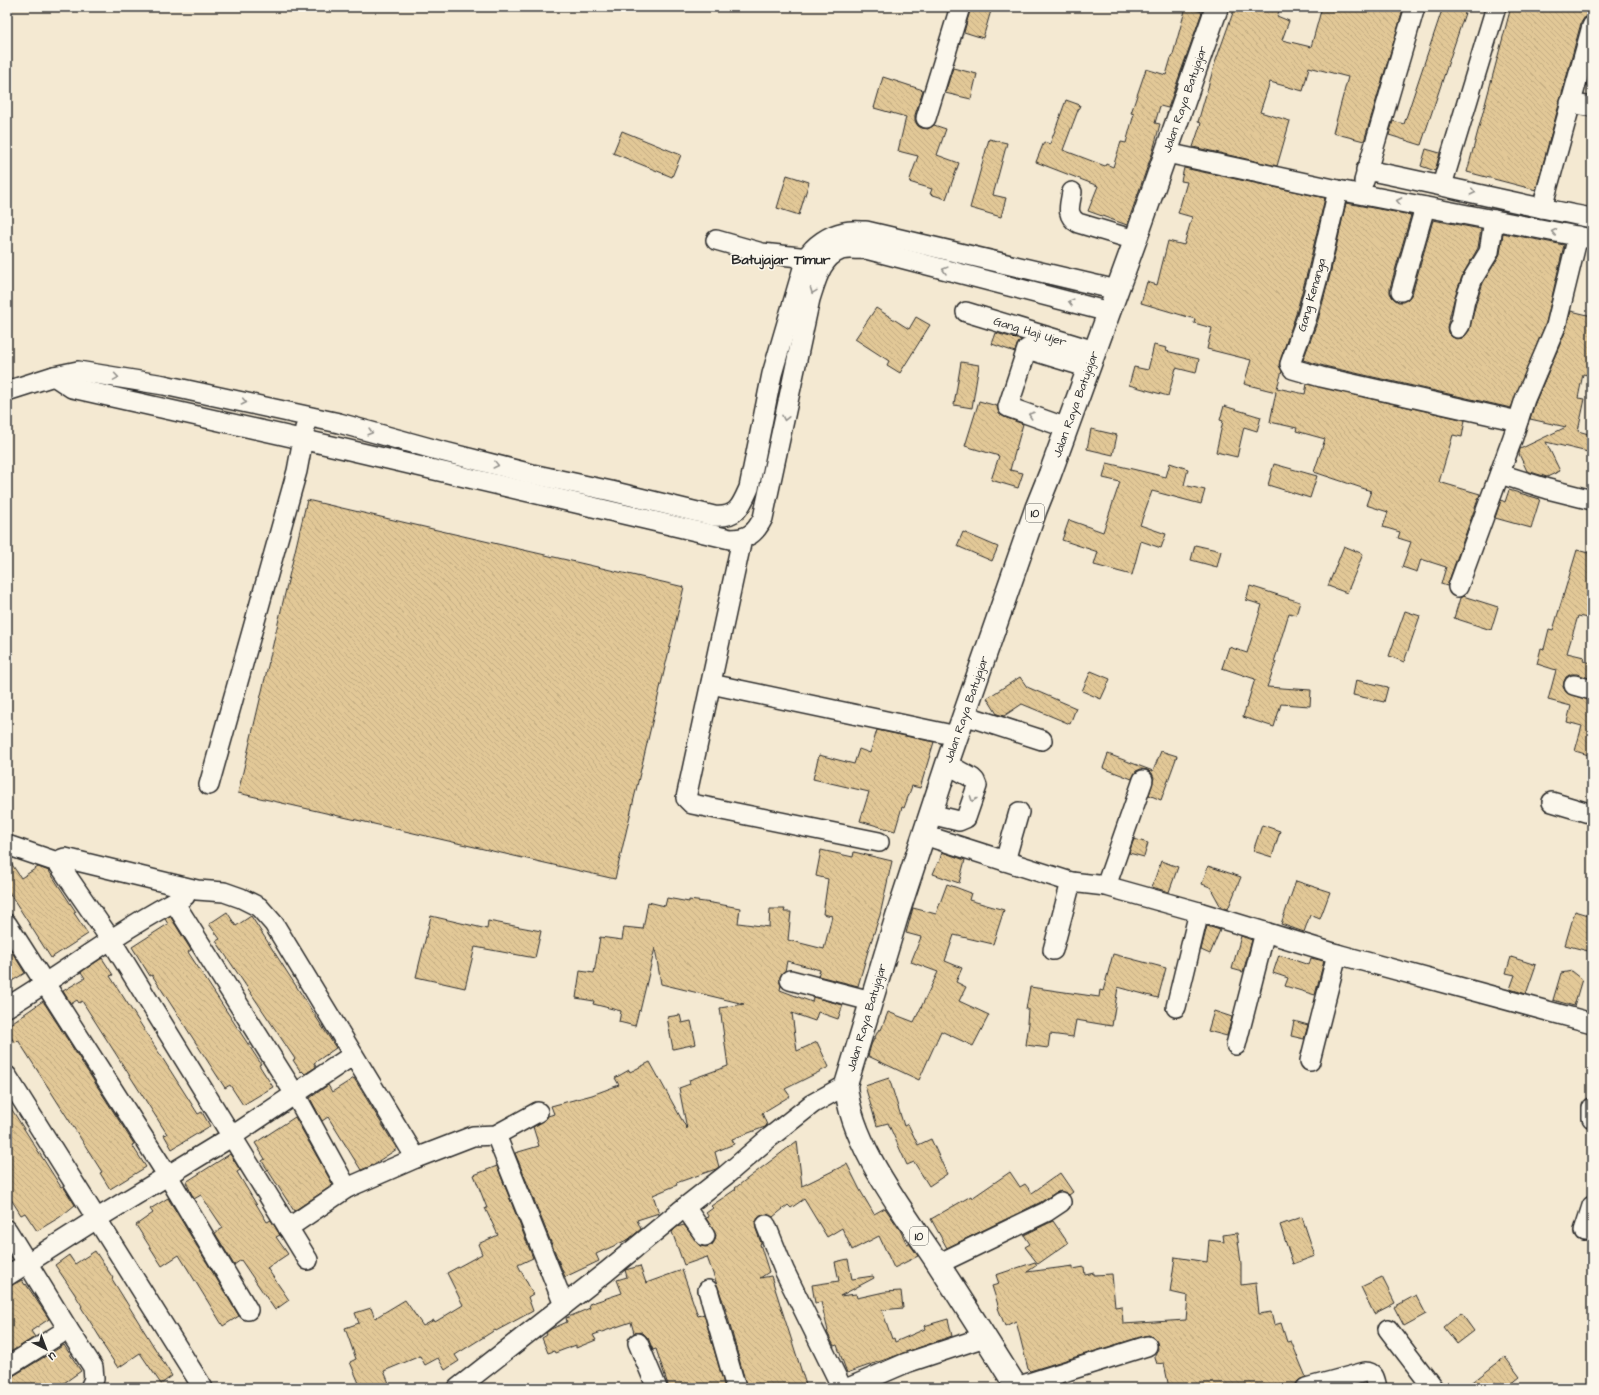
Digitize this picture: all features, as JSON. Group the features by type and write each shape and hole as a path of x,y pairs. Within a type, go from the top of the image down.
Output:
{"highway":[{"name":"Jalan Raya Batujajar","path":"1017,1387 874,1167 852,1116 847,1099 847,1079 897,916 947,764 1036,509 1068,428 1167,152 1217,7"}],"street":[{"path":"926,118 960,7"},
{"path":"1362,194 1366,170 1415,7"},
{"path":"1442,185 1496,7"},
{"path":"1542,208 1592,26"},
{"path":"1570,103 1592,108"},
{"path":"1167,152 1338,190 1585,238 1556,326 1525,399 1500,474 1458,587"},
{"path":"1366,170 1592,218"},
{"name":"Gang Kenanga","path":"1338,190 1320,272 1307,317 1290,364 1293,369 1321,377 1518,421"},
{"path":"1072,192 1069,213 1073,220 1078,223 1135,240"},
{"path":"1401,291 1425,207"},
{"path":"1458,328 1460,325 1465,300 1473,278 1489,252 1494,220"},
{"path":"7,391 54,376 78,371 164,385 308,415 532,474 714,516 726,517 735,512 742,505 749,488 772,374 806,258 810,252 826,238 844,231 866,231 1117,290"},
{"path":"716,240 762,253 828,259"},
{"path":"54,376 72,388 303,440 634,518 730,539 742,539 751,534 759,526 763,518 810,298 822,267 828,259 841,250 866,249 1109,312"},
{"name":"Gang Haji Ujer","path":"966,312 1092,360"},
{"path":"1068,428 1008,407 1027,349 1092,360"},
{"path":"209,785 297,470 308,415"},
{"path":"1500,474 1548,489 1592,500"},
{"path":"742,539 686,798 692,804 879,842"},
{"path":"711,684 957,736"},
{"path":"1574,685 1592,690"},
{"path":"964,715 1042,740"},
{"path":"930,814 959,821 966,818 977,786 972,778 947,764"},
{"path":"1106,886 1143,780"},
{"path":"1552,802 1592,814"},
{"path":"1005,861 1019,812"},
{"path":"924,835 1071,882 1106,886 1199,912 1337,954 1592,1023"},
{"path":"7,845 60,863"},
{"path":"60,863 62,859 65,858 197,890 224,892 259,907 274,924 416,1158"},
{"path":"60,863 60,866 111,940 308,1260"},
{"path":"1053,950 1071,882"},
{"path":"7,1007 45,985 111,940 197,890"},
{"path":"174,902 295,1094 347,1188"},
{"path":"1176,1007 1199,912"},
{"path":"7,924 168,1176 248,1310"},
{"path":"1236,1045 1265,932"},
{"path":"1310,1061 1337,954"},
{"path":"790,980 871,1001"},
{"path":"7,1276 98,1218 231,1137 353,1055"},
{"path":"7,1076 98,1218 203,1388"},
{"path":"458,1388 726,1176 769,1138 847,1079"},
{"path":"1592,1108 1592,1118"},
{"path":"288,1228 347,1188 416,1158 473,1136 496,1135 538,1112"},
{"path":"496,1135 564,1305"},
{"path":"938,1264 1046,1212 1061,1202"},
{"path":"1584,1231 1592,1206"},
{"path":"686,1207 705,1236"},
{"path":"766,1225 784,1270 842,1388"},
{"path":"7,1230 68,1329 94,1367 94,1379 90,1388"},
{"path":"708,1290 736,1388"},
{"path":"7,1367 68,1329"},
{"path":"1388,1329 1433,1388"},
{"path":"848,1388 906,1363 985,1337"},
{"path":"638,1343 657,1388"},
{"path":"1017,1387 1147,1346"},
{"path":"1306,1388 1365,1372 1370,1372 1373,1375 1377,1388"}],"building":[{"path":"971,7 992,7 983,38 964,32"},
{"path":"1186,7 1202,12 1168,108 1160,106 1155,123 1160,124 1153,151 1127,225 1088,211 1098,186 1036,162 1044,142 1050,144 1066,100 1080,105 1063,150 1105,166 1106,164 1113,167 1121,142 1126,143 1134,114 1131,113 1146,69 1166,75"},
{"path":"1235,7 1281,7 1277,16 1289,21 1282,40 1311,47 1322,7 1353,7 1365,10 1366,7 1404,7 1364,141 1333,133 1348,77 1309,67 1303,91 1270,82 1260,112 1290,121 1277,166 1193,147 1201,123 1198,122 1215,63"},
{"path":"1443,7 1467,7 1421,145 1389,135 1393,121 1404,124"},
{"path":"1511,7 1591,7 1588,16 1584,18 1581,23 1536,190 1467,172"},
{"path":"953,68 977,74 971,99 945,93"},
{"path":"883,77 923,90 915,115 915,121 918,126 928,129 934,125 946,129 937,155 959,163 946,199 930,194 932,189 909,182 918,156 898,151 906,117 874,108"},
{"path":"622,131 681,155 672,177 613,153"},
{"path":"989,139 1007,143 993,195 1006,198 1001,217 970,208"},
{"path":"1426,149 1440,153 1435,171 1421,166"},
{"path":"1184,168 1325,198 1296,314 1280,361 1279,365 1282,371 1277,388 1305,394 1307,384 1465,420 1462,437 1453,435 1439,482 1480,494 1447,586 1441,584 1446,567 1421,559 1417,572 1402,567 1411,542 1398,538 1400,532 1383,527 1388,512 1366,505 1371,491 1314,472 1325,439 1296,431 1297,428 1270,422 1276,392 1244,384 1251,360 1207,349 1212,328 1194,323 1195,319 1141,303 1147,282 1157,285 1168,241 1184,245 1192,217 1178,213 1187,182 1181,181"},
{"path":"787,175 809,182 799,215 777,208"},
{"path":"1346,203 1411,215 1390,288 1390,293 1398,302 1403,302 1412,294 1433,220 1481,229 1478,248 1463,274 1455,296 1447,327 1448,333 1457,339 1463,338 1469,331 1483,283 1500,254 1503,233 1564,245 1546,323 1511,408 1303,360 1318,320"},
{"path":"876,308 909,329 916,317 930,325 900,373 887,365 889,361 855,339"},
{"path":"1571,311 1592,316 1592,376 1583,374 1578,398 1585,399 1578,431 1592,435 1592,453 1546,442 1560,471 1547,477 1527,471 1519,454 1520,449 1566,427 1530,419 1535,403 1566,330"},
{"path":"996,333 1021,340 1017,345 1015,352 992,344"},
{"path":"1154,345 1167,348 1166,351 1199,359 1196,373 1176,368 1168,396 1129,385 1134,367 1148,370"},
{"path":"961,362 979,365 972,408 954,405"},
{"path":"979,401 997,406 999,414 1023,424 1010,470 1023,473 1018,488 991,480 999,456 965,446"},
{"path":"1224,406 1261,417 1257,431 1244,427 1237,457 1216,452 1223,421 1220,420"},
{"path":"1091,429 1117,435 1113,455 1087,449"},
{"path":"1107,463 1166,477 1170,463 1188,469 1184,485 1205,490 1201,504 1152,491 1140,525 1166,534 1161,548 1141,541 1132,575 1094,565 1098,552 1062,540 1069,520 1103,532 1120,482 1103,478"},
{"path":"1274,464 1317,476 1310,498 1268,485"},
{"path":"1509,490 1540,499 1531,528 1495,518 1501,500 1505,502"},
{"path":"307,500 684,587 615,879 238,793"},
{"path":"963,532 998,547 992,561 957,546"},
{"path":"1195,545 1221,551 1217,567 1191,560"},
{"path":"1344,546 1363,554 1347,593 1328,586"},
{"path":"1577,550 1592,554 1592,619 1578,616 1567,653 1584,657 1583,661 1592,663 1592,679 1577,674 1571,674 1566,677 1563,687 1566,692 1571,695 1592,701 1592,756 1575,751 1582,726 1567,722 1571,706 1548,700 1556,670 1537,664 1541,648 1544,649 1549,629 1553,630"},
{"path":"1250,586 1300,602 1296,615 1289,613 1274,662 1276,662 1267,687 1311,690 1310,706 1281,704 1274,727 1243,717 1255,679 1222,668 1229,647 1247,653 1262,605 1246,600"},
{"path":"1463,596 1498,607 1491,630 1454,618 1460,598"},
{"path":"1405,611 1420,616 1404,662 1389,656"},
{"path":"1091,671 1110,679 1101,699 1082,691"},
{"path":"1020,677 1027,687 1076,708 1070,724 1022,704 1004,716 997,714 987,698"},
{"path":"1356,680 1388,687 1384,702 1353,695"},
{"path":"877,730 934,742 920,788 912,786 904,808 902,807 895,831 860,821 869,792 813,779 819,755 854,764 859,749 870,753"},
{"path":"1161,751 1177,756 1161,800 1149,795 1154,778 1152,773 1147,770 1141,769 1136,771 1132,779 1103,768 1108,754 1153,771"},
{"path":"1262,825 1280,831 1272,857 1253,851"},
{"path":"1134,839 1148,843 1144,857 1129,853"},
{"path":"821,850 853,857 854,852 892,861 880,915 858,986 818,976 820,970 787,961 785,971 780,977 780,990 812,1002 813,997 843,1005 838,1019 818,1012 815,1021 792,1013 797,1051 817,1042 829,1067 785,1089 790,1096 762,1113 767,1125 765,1127 732,1139 734,1144 715,1152 719,1167 676,1183 677,1185 653,1195 659,1213 637,1220 641,1229 629,1239 596,1254 599,1261 565,1277 515,1153 539,1146 533,1127 544,1121 548,1116 554,1114 551,1106 592,1095 619,1085 615,1078 629,1070 630,1072 650,1062 687,1129 679,1088 690,1084 689,1080 728,1066 720,1008 744,1004 661,984 655,948 635,1026 619,1022 621,1011 593,1004 594,1001 576,998 580,971 594,973 600,937 622,940 624,927 643,929 648,902 665,906 667,898 740,908 738,923 769,927 770,909 785,909 784,912 791,912 788,940 824,949 832,916 823,914 828,879 816,876"},
{"path":"942,852 965,860 959,883 933,874 938,862 939,863"},
{"path":"7,857 21,878 38,867 49,871 76,912 74,913 88,934 51,958 7,889"},
{"path":"1161,861 1178,867 1169,892 1152,887"},
{"path":"1208,866 1241,877 1228,909 1221,907 1210,887 1202,884"},
{"path":"1296,881 1330,892 1320,919 1310,915 1304,932 1281,924"},
{"path":"947,884 971,893 969,900 1004,910 993,944 954,935 945,961 962,968 956,982 966,987 959,1001 989,1015 973,1046 941,1031 919,1080 868,1056 871,1045 879,1029 881,1030 888,1012 914,1022 938,972 911,962 921,937 906,933 913,908 936,914"},
{"path":"1575,911 1592,916 1592,936 1588,951 1565,945"},
{"path":"227,912 236,926 251,916 336,1048 314,1063 316,1067 305,1074 302,1071 301,1072 293,1060 295,1059 216,941 220,939 209,924"},
{"path":"170,916 191,950 188,952 261,1064 259,1065 273,1087 243,1105 230,1085 225,1088 152,975 150,976 132,947 168,924 165,919"},
{"path":"431,916 487,929 488,921 541,931 535,958 475,947 465,988 416,977"},
{"path":"1207,926 1220,930 1210,954 1201,950"},
{"path":"1241,936 1252,940 1243,972 1232,969"},
{"path":"7,944 25,973 7,984"},
{"path":"1113,954 1166,968 1158,998 1118,987 1112,1026 1076,1020 1073,1037 1050,1034 1048,1048 1026,1045 1029,1023 1027,1023 1028,1009 1026,1009 1030,987 1099,997 1100,990 1103,991"},
{"path":"1279,955 1309,965 1311,958 1324,961 1315,995 1285,986 1288,978 1273,973"},
{"path":"1511,957 1536,965 1526,994 1510,989 1515,975 1506,973"},
{"path":"102,958 113,975 110,976 198,1114 202,1112 210,1126 172,1149 164,1135 167,1134 82,1001 79,1003 77,1000 71,1004 63,991 85,978 81,972"},
{"path":"1572,971 1582,979 1574,1006 1553,1000 1561,973"},
{"path":"43,1001 134,1144 132,1145 146,1167 110,1189 100,1173 102,1172 18,1040 15,1043 7,1032 7,1026"},
{"path":"1214,1011 1232,1017 1227,1036 1208,1031"},
{"path":"680,1015 682,1023 691,1021 696,1044 673,1049 667,1017"},
{"path":"1294,1021 1308,1025 1304,1039 1291,1036"},
{"path":"354,1078 397,1149 371,1166 361,1170 328,1117 322,1121 310,1098 328,1085 332,1092"},
{"path":"889,1078 904,1126 908,1124 918,1145 931,1139 947,1174 929,1186 914,1162 907,1165 888,1123 877,1126 865,1086"},
{"path":"7,1102 61,1187 63,1186 75,1205 60,1217 37,1231 25,1213 21,1215 7,1193"},
{"path":"295,1117 333,1185 294,1211 262,1161 265,1159 255,1143"},
{"path":"797,1141 802,1186 847,1164 874,1214 885,1208 900,1230 907,1244 909,1243 918,1256 894,1268 879,1236 852,1250 842,1228 827,1237 804,1199 791,1208 788,1205 773,1217 767,1214 758,1218 755,1223 756,1229 769,1272 760,1278 771,1276 807,1388 747,1388 725,1307 707,1257 684,1265 672,1232 677,1227 684,1225 700,1246 706,1247 712,1245 716,1235 706,1218 709,1217 706,1213 713,1208 711,1206 736,1189 735,1188"},
{"path":"230,1154 240,1170 237,1172 267,1222 271,1220 280,1235 276,1237 288,1254 267,1268 289,1300 275,1310 241,1260 234,1265 215,1233 223,1228 201,1195 194,1199 186,1182"},
{"path":"497,1166 533,1258 518,1265 533,1294 528,1297 533,1311 496,1331 495,1330 455,1355 459,1361 445,1370 438,1358 425,1365 420,1356 384,1371 391,1388 361,1388 350,1362 356,1359 345,1328 359,1323 355,1313 371,1308 375,1318 405,1300 423,1326 434,1320 435,1322 463,1305 447,1273 482,1254 478,1244 498,1235 485,1208 487,1208 474,1175"},
{"path":"1010,1172 1020,1187 1025,1184 1032,1193 1060,1173 1073,1192 1069,1195 1061,1191 1055,1193 1041,1202 947,1248 931,1219 971,1196 972,1198"},
{"path":"168,1198 239,1316 223,1326 179,1255 162,1266 136,1225 153,1213 150,1209"},
{"path":"1302,1217 1315,1256 1293,1264 1280,1225"},
{"path":"1053,1221 1068,1243 1038,1264 1025,1247 1030,1244 1024,1235"},
{"path":"1237,1233 1241,1263 1241,1285 1256,1283 1259,1314 1271,1312 1274,1325 1281,1323 1287,1342 1291,1341 1306,1377 1288,1388 1169,1388 1164,1363 1157,1364 1155,1358 1155,1354 1158,1349 1157,1342 1149,1335 1030,1371 1028,1369 1016,1321 1005,1326 992,1286 999,1284 996,1275 1035,1262 1037,1265 1027,1272 1073,1266 1073,1269 1084,1267 1085,1275 1094,1273 1094,1275 1112,1274 1115,1307 1122,1306 1123,1324 1186,1320 1188,1296 1170,1292 1175,1257 1207,1262 1209,1240 1224,1242 1223,1235"},
{"path":"95,1251 172,1376 161,1384 140,1353 118,1368 103,1345 104,1344 81,1307 82,1306 55,1265 69,1255 75,1264"},
{"path":"848,1259 852,1279 873,1276 874,1278 840,1296 856,1294 857,1298 884,1292 901,1291 903,1308 882,1310 892,1339 894,1338 895,1342 925,1329 924,1326 948,1319 952,1336 847,1373 837,1345 834,1346 827,1332 821,1302 815,1303 812,1285 839,1281 835,1262"},
{"path":"640,1266 646,1283 682,1270 698,1316 704,1314 725,1388 669,1388 656,1349 653,1350 648,1338 642,1332 634,1333 631,1322 593,1335 596,1340 576,1348 576,1345 555,1353 554,1351 548,1353 542,1338 547,1335 546,1333 551,1329 567,1322 566,1318 590,1308 589,1304 622,1293 617,1280 627,1277 625,1270"},
{"path":"1382,1277 1395,1303 1374,1314 1361,1287"},
{"path":"22,1280 49,1319 31,1331 35,1337 7,1354 7,1297 12,1293 8,1287"},
{"path":"1416,1295 1426,1314 1404,1326 1394,1307"},
{"path":"1461,1313 1474,1331 1457,1344 1444,1327"},
{"path":"64,1345 81,1371 64,1383 67,1388 7,1388 7,1378 13,1376"},
{"path":"1505,1357 1520,1377 1506,1388 1465,1388"}],"district":[{"name":"Batujajar Timur","path":"781,260"}]}
